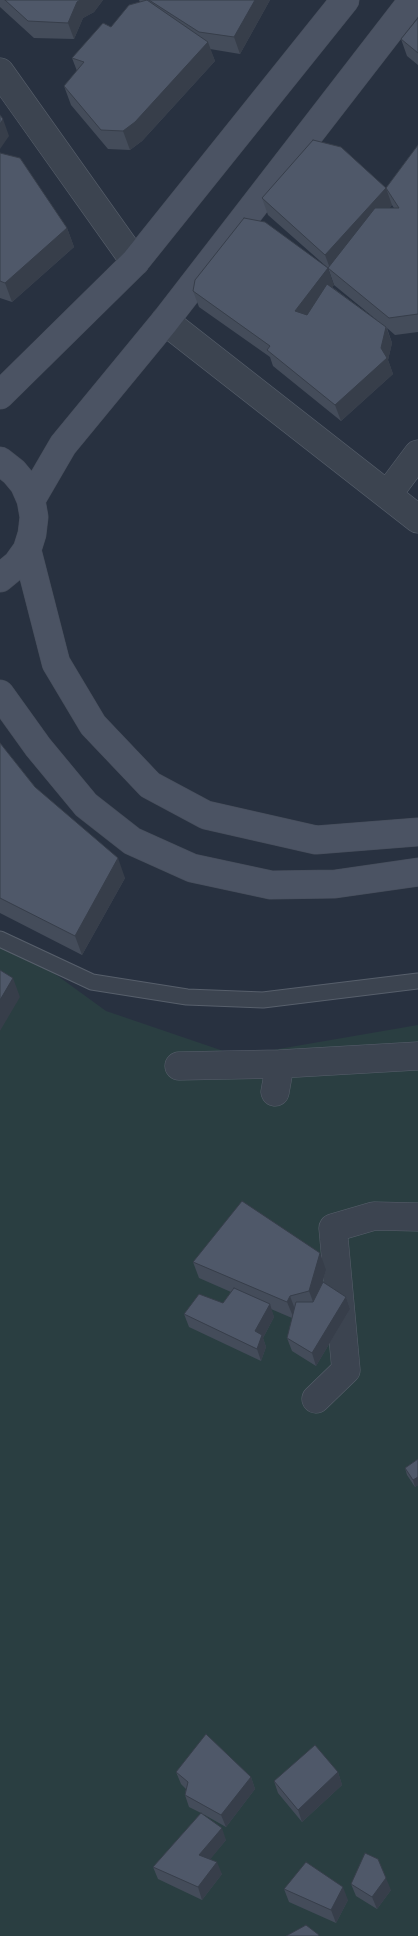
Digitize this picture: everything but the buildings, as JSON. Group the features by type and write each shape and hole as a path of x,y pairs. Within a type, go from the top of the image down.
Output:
{"main road":[{"path":"0,395 135,262 345,0"},
{"path":"31,500 63,445 165,321 413,0"},
{"path":"0,461 14,472 24,484 31,500 34,517 32,534 26,550 17,564 0,578"},
{"path":"26,550 56,663 93,725 150,785 206,815 316,840 418,832"},
{"path":"1,696 38,747 86,806 132,841 192,868 271,885 335,884 418,872"}],"street":[{"path":"0,72 135,262"},
{"path":"165,321 418,519"},
{"path":"388,494 418,454"},
{"path":"180,1066 280,1064 418,1056"},
{"path":"275,1092 280,1064"},
{"path":"316,1399 346,1370 332,1228 374,1216 418,1218"}],"lane":[{"path":"0,939 92,982 187,997 263,1000 418,981"}],"green space":[{"path":"0,934 106,1011 238,1056 418,1025 418,1936 0,1936"}]}
